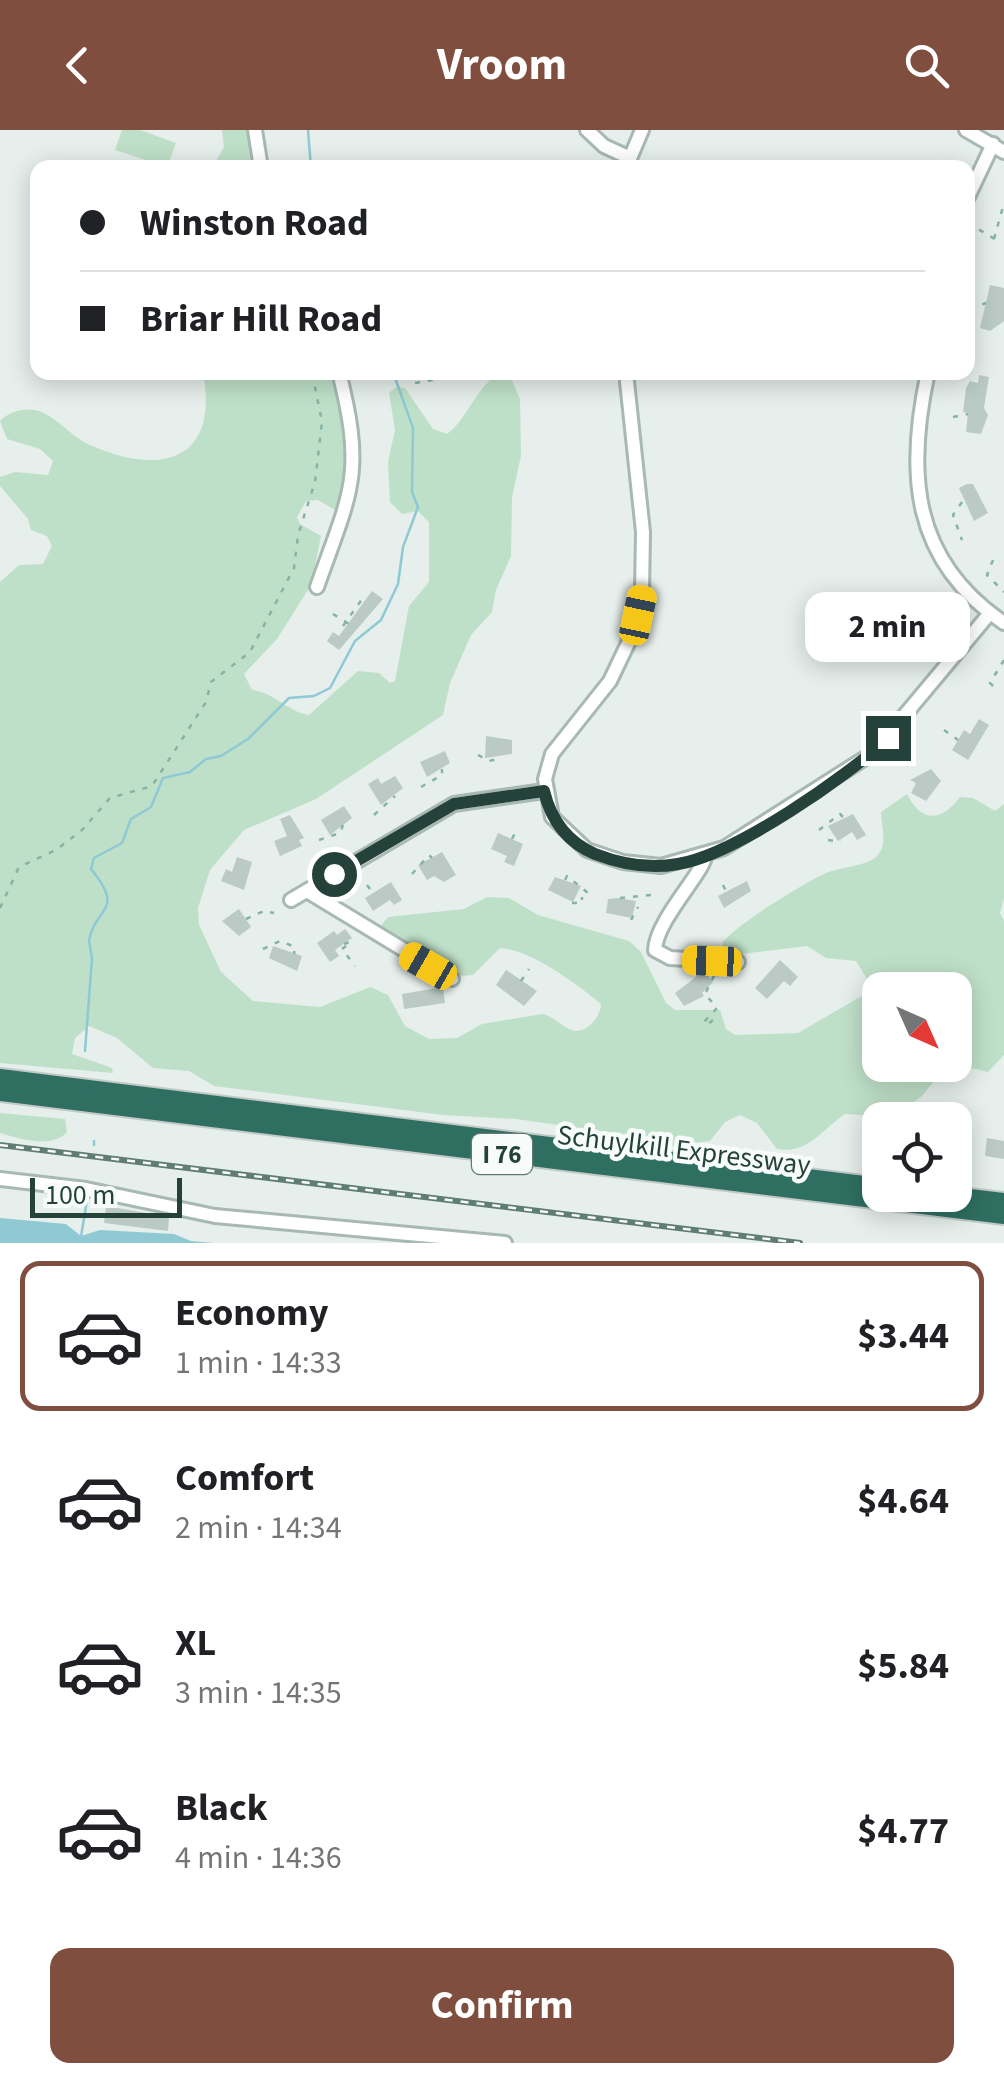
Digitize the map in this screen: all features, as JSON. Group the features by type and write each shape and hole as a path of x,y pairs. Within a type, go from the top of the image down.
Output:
{"highway":[{"name":"Schuylkill Expressway","path":"0,1078 862,1185"},
{"name":"Schuylkill Expressway","path":"0,1092 1004,1216"},
{"path":"972,1198 1004,1202"}],"street":[{"path":"255,130 261,160"},
{"path":"587,130 624,160"},
{"path":"628,160 642,130"},
{"path":"966,130 998,148 975,186"},
{"path":"317,588 354,475 353,427 341,380"},
{"path":"627,380 645,552 642,593 621,659 596,700 552,754 544,791 560,829 587,850 641,865 680,864 705,856 872,753 990,613"},
{"path":"926,380 915,437 919,496 945,562 990,613 1004,623"},
{"path":"291,900 454,804 544,791"},
{"path":"705,856 703,870 679,894 655,950 670,958 738,962"},
{"path":"307,891 452,979"},
{"path":"0,1179 86,1189 216,1216 505,1243"}],"path":[{"path":"975,227 996,240 1004,204"},
{"path":"975,307 986,303"},
{"path":"0,908 19,867 69,840 110,798 152,786 206,702 210,682 250,652 294,568 298,535 315,482 322,422 314,380"},
{"path":"415,384 433,380"},
{"path":"953,416 968,414"},
{"path":"962,502 953,515 962,540"},
{"path":"993,560 987,575 1004,592"},
{"path":"333,614 346,624 365,595"},
{"path":"993,686 990,684 997,666 1004,660"},
{"path":"944,730 958,740"},
{"path":"478,755 489,762 501,758"},
{"path":"421,787 442,775 442,769"},
{"path":"374,816 395,796"},
{"path":"819,830 840,814 843,817"},
{"path":"319,840 340,833 343,825"},
{"path":"512,839 516,830"},
{"path":"828,840 840,842"},
{"path":"412,874 417,864 429,855 432,858"},
{"path":"565,880 567,876 582,883 588,893"},
{"path":"367,885 373,894"},
{"path":"723,885 726,892"},
{"path":"620,898 651,895"},
{"path":"572,903 582,903 582,897"},
{"path":"631,920 638,907"},
{"path":"246,920 264,911 274,913"},
{"path":"355,966 342,949 356,940"},
{"path":"263,948 280,941 294,947 294,954"},
{"path":"521,981 529,969"},
{"path":"714,976 705,994 717,1008 704,1022 707,1025 714,1020"}],"green space":[{"path":"122,130 140,130 176,143 170,160 146,160 115,150"},
{"path":"222,130 248,130 250,160 217,160 224,147"},
{"path":"204,380 331,380 345,420 347,477 337,511 318,500 306,501 297,517 300,524 321,536 311,585 277,639 244,674 252,690 309,715 358,671 379,673 390,683 395,681 409,606 429,582 429,522 418,511 402,514 390,502 388,462 395,430 389,393 396,387 405,388 433,429 447,434 490,380 512,380 520,399 521,456 512,497 511,556 496,590 492,612 471,635 450,683 443,715 316,799 244,830 210,870 198,908 199,925 221,972 253,1001 320,1007 370,987 388,995 405,1026 429,1039 457,1038 482,1024 542,1014 571,1030 589,1026 598,1016 601,1004 525,954 500,948 473,975 462,976 379,928 388,917 464,909 487,897 509,898 538,915 629,941 641,952 666,1003 675,1010 720,1010 726,1029 735,1035 798,1033 862,996 862,1082 933,1082 922,1096 914,1102 862,1102 862,1115 845,1114 814,1139 788,1150 777,1149 757,1123 740,1115 725,1122 710,1141 670,1146 637,1136 516,1119 443,1115 214,1086 189,1071 153,1068 117,1038 89,1026 75,1038 72,1054 112,1068 113,1073 0,1063 0,582 19,565 43,564 52,546 47,536 31,530 28,519 0,486 0,477 15,472 48,475 53,461 40,449 7,439 0,421 16,411 35,410 88,444 113,454 159,460 178,455 192,444 202,427 206,403"},
{"path":"907,794 919,810 932,816 946,811 960,797 973,798 995,811 1004,804 1004,899 1000,913 1004,921 1004,1055 988,1072 972,1068 972,972 863,972 856,961 826,958 807,946 732,955 722,944 752,918 801,887 830,872 876,857 883,841 881,812"},
{"path":"0,1113 65,1119 67,1132 44,1141 0,1133"}],"water":[{"path":"0,1218 66,1224 81,1236 100,1230 174,1234 191,1241 214,1243 0,1243"}],"building":[{"path":"990,285 1004,288 1004,321 990,331 980,328"},
{"path":"979,375 989,377 984,408 988,415 981,434 966,432 968,413 963,412 966,388 970,381 978,383"},
{"path":"973,484 988,513 974,521 959,488"},
{"path":"372,591 383,599 339,650 327,641 333,632 339,636"},
{"path":"979,719 989,725 968,760 952,750 964,730 970,734"},
{"path":"486,736 512,740 512,754 485,758"},
{"path":"445,751 450,763 427,777 420,762"},
{"path":"931,769 941,781 926,801 911,793 916,783 910,780"},
{"path":"395,776 403,788 381,805 368,784 378,778 381,784"},
{"path":"344,806 352,818 330,835 321,820"},
{"path":"853,814 866,835 857,840 852,832 838,841 828,826"},
{"path":"290,815 304,838 299,840 302,846 280,856 274,841 287,836 280,819"},
{"path":"498,833 523,844 514,866 504,862 507,856 491,849"},
{"path":"442,852 456,875 444,882 434,876 427,880 418,865"},
{"path":"237,857 252,862 244,890 221,881 226,869 232,872"},
{"path":"555,877 581,886 573,902 548,890"},
{"path":"747,881 751,891 724,908 718,896"},
{"path":"391,882 402,900 394,905 390,900 373,911 365,898"},
{"path":"608,899 636,901 632,918 606,913"},
{"path":"239,909 251,927 239,936 222,921"},
{"path":"345,929 352,938 335,950 339,956 330,962 317,943 334,931 337,935"},
{"path":"273,946 302,956 297,971 269,958"},
{"path":"780,960 798,977 790,986 784,981 767,999 755,988"},
{"path":"506,970 537,991 524,1006 496,985"},
{"path":"704,971 713,982 702,993 704,996 684,1006 675,993"},
{"path":"443,987 445,1003 404,1009 402,994"},
{"path":"987,1138 1004,1141 1004,1159 985,1156"},
{"path":"106,1206 169,1217 168,1231 104,1223"}],"waterway":[{"path":"308,130 310,160"},
{"path":"85,1051 92,958 89,941 107,901 91,869 94,858 122,843 131,819 151,807 163,778 190,772 206,759 221,756 248,739 289,698 314,696 330,688 355,641 381,620 398,584 403,547 418,507 412,492 413,428 396,380"},
{"path":"80,1243 87,1200"}],"railway":[{"path":"0,1145 800,1243"}],"route":[{"path":"334,874 454,804 485,796 544,791 560,829 587,850 641,865 680,864 743,837 856,766 888,738"}]}
